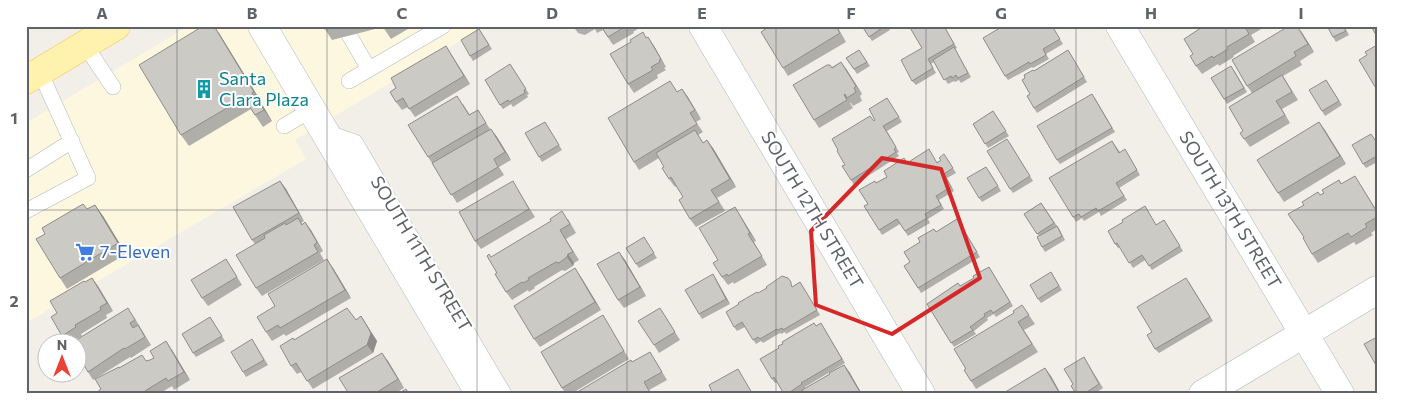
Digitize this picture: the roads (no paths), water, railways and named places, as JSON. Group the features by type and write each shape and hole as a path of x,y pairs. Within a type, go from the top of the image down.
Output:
{"main road":[{"path":"33,76 116,26"}],"street":[{"name":"SOUTH 11TH STREET","path":"262,26 480,394"},
{"name":"SOUTH 12TH STREET","path":"703,26 921,394"},
{"name":"SOUTH 13TH STREET","path":"1120,26 1340,394"},
{"path":"1203,394 1377,290"}],"lane":[{"path":"349,81 442,26"},
{"path":"349,35 369,69"},
{"path":"85,45 113,87"},
{"path":"26,211 88,178 72,141 33,76"},
{"path":"284,126 318,121"},
{"name":"SOUTH 11TH STREET","path":"318,121 355,142 504,394"},
{"path":"26,170 72,141"}],"place":[{"name":"Santa Clara Plaza","path":"204,89"},
{"name":"7-Eleven","path":"85,252"}]}
